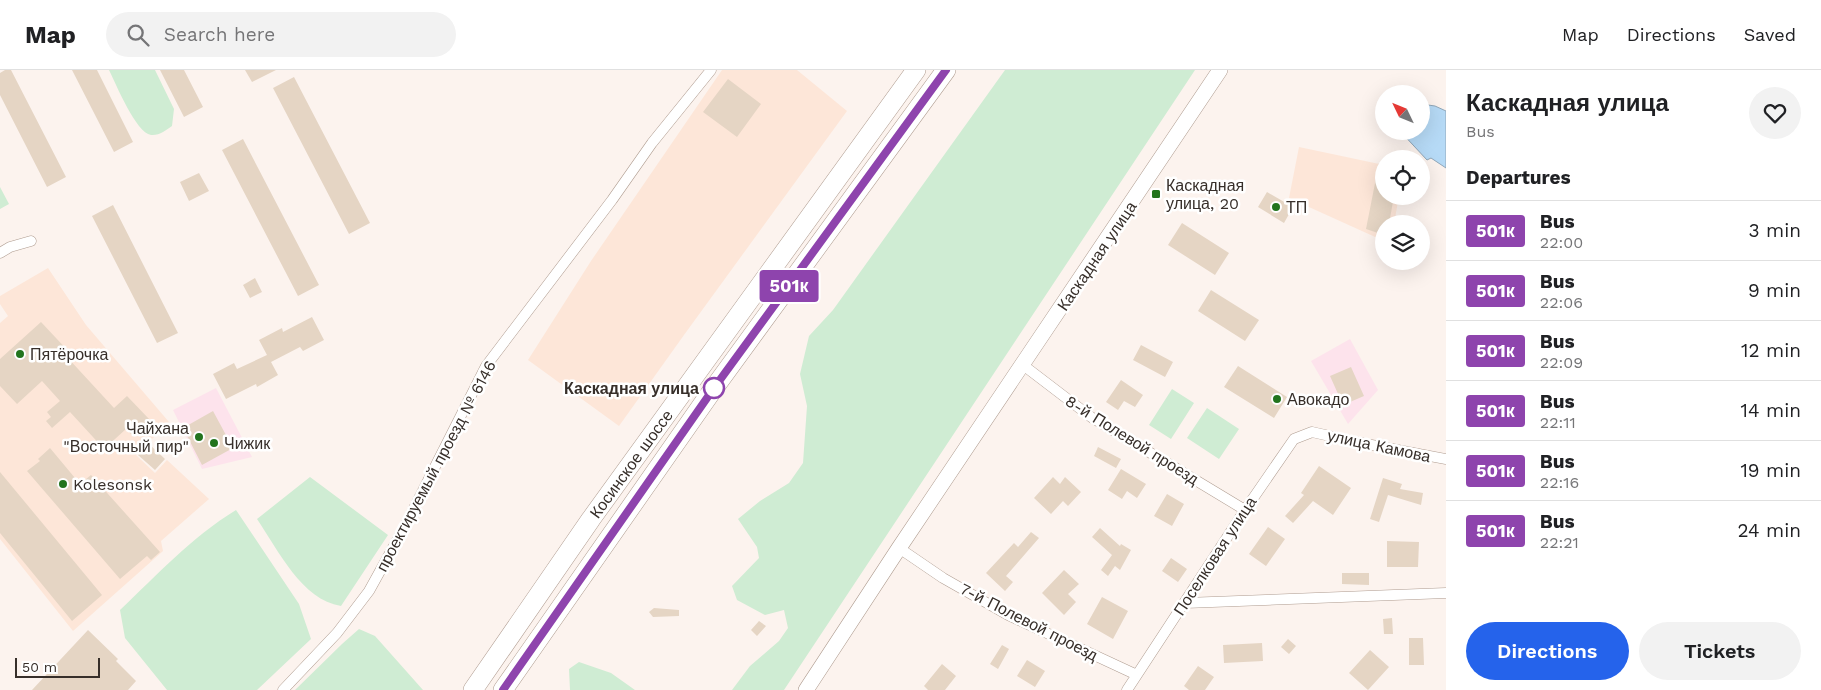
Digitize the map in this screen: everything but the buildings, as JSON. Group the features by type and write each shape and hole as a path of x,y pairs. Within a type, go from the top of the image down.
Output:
{"highway":[{"name":"Косинское шоссе","path":"473,690 591,519 916,70"},
{"name":"Косинское шоссе","path":"503,690 714,388 946,70"}],"street":[{"name":"проектируемый проезд № 6146","path":"283,690 337,633 369,591 405,526 486,366 612,200 652,142 711,70"},
{"name":"Каскадная улица","path":"806,690 899,548 1220,70"},
{"path":"0,253 10,247 31,241"},
{"name":"8-й Полевой проезд","path":"1023,365 1091,416 1245,510"},
{"name":"Поселковая улица","path":"1127,690 1294,439 1312,432"},
{"name":"улица Камова","path":"1312,432 1446,459"},
{"name":"7-й Полевой проезд","path":"899,548 1008,616 1137,675"},
{"path":"1185,603 1446,593"}],"shaded area":[{"path":"722,70 797,70 847,111 619,426 528,360 591,261"},
{"path":"1299,147 1375,163 1375,205 1397,205 1396,215 1375,215 1375,237 1289,198"},
{"path":"48,268 86,325 169,422 136,455 155,473 167,460 209,499 161,541 163,551 73,631 0,539 0,323 8,316 0,304 0,296"},
{"path":"1350,339 1378,390 1348,424 1311,361"},
{"path":"216,388 252,457 202,469 173,410"}],"green space":[{"path":"109,70 155,70 174,109 172,126 157,135 145,132 127,107"},
{"path":"1005,70 1195,70 784,690 732,690 750,666 779,641 788,628 784,610 765,615 737,600 732,586 759,558 757,547 738,519 760,501 789,483 803,463 807,406 800,374 809,336 833,310"},
{"path":"0,187 9,204 0,209"},
{"path":"1172,389 1194,403 1171,439 1149,425"},
{"path":"1207,408 1239,429 1219,459 1187,438"},
{"path":"310,477 388,535 341,606 327,602 303,584 292,572 257,519"},
{"path":"236,510 299,604 311,639 257,690 167,690 125,638 120,610 190,544"},
{"path":"359,629 375,636 423,690 295,690 342,644"},
{"path":"579,662 611,673 635,690 570,690 569,669"}],"water":[{"path":"1430,105 1446,111 1446,168 1430,158 1430,150 1418,150 1408,140 1430,140"}],"bus line":[{"name":"501к","path":"503,690 714,388 946,70"}],"place":[{"name":"Каскадная улица, 20","path":"1156,194"},
{"name":"ТП","path":"1276,207"},
{"name":"Пятёрочка","path":"20,354"},
{"name":"Каскадная улица","path":"714,388"},
{"name":"Авокадо","path":"1277,399"},
{"name":"Чайхана \"Восточный пир\"","path":"199,437"},
{"name":"Чижик","path":"214,443"},
{"name":"Kolesonsk","path":"63,484"}]}
